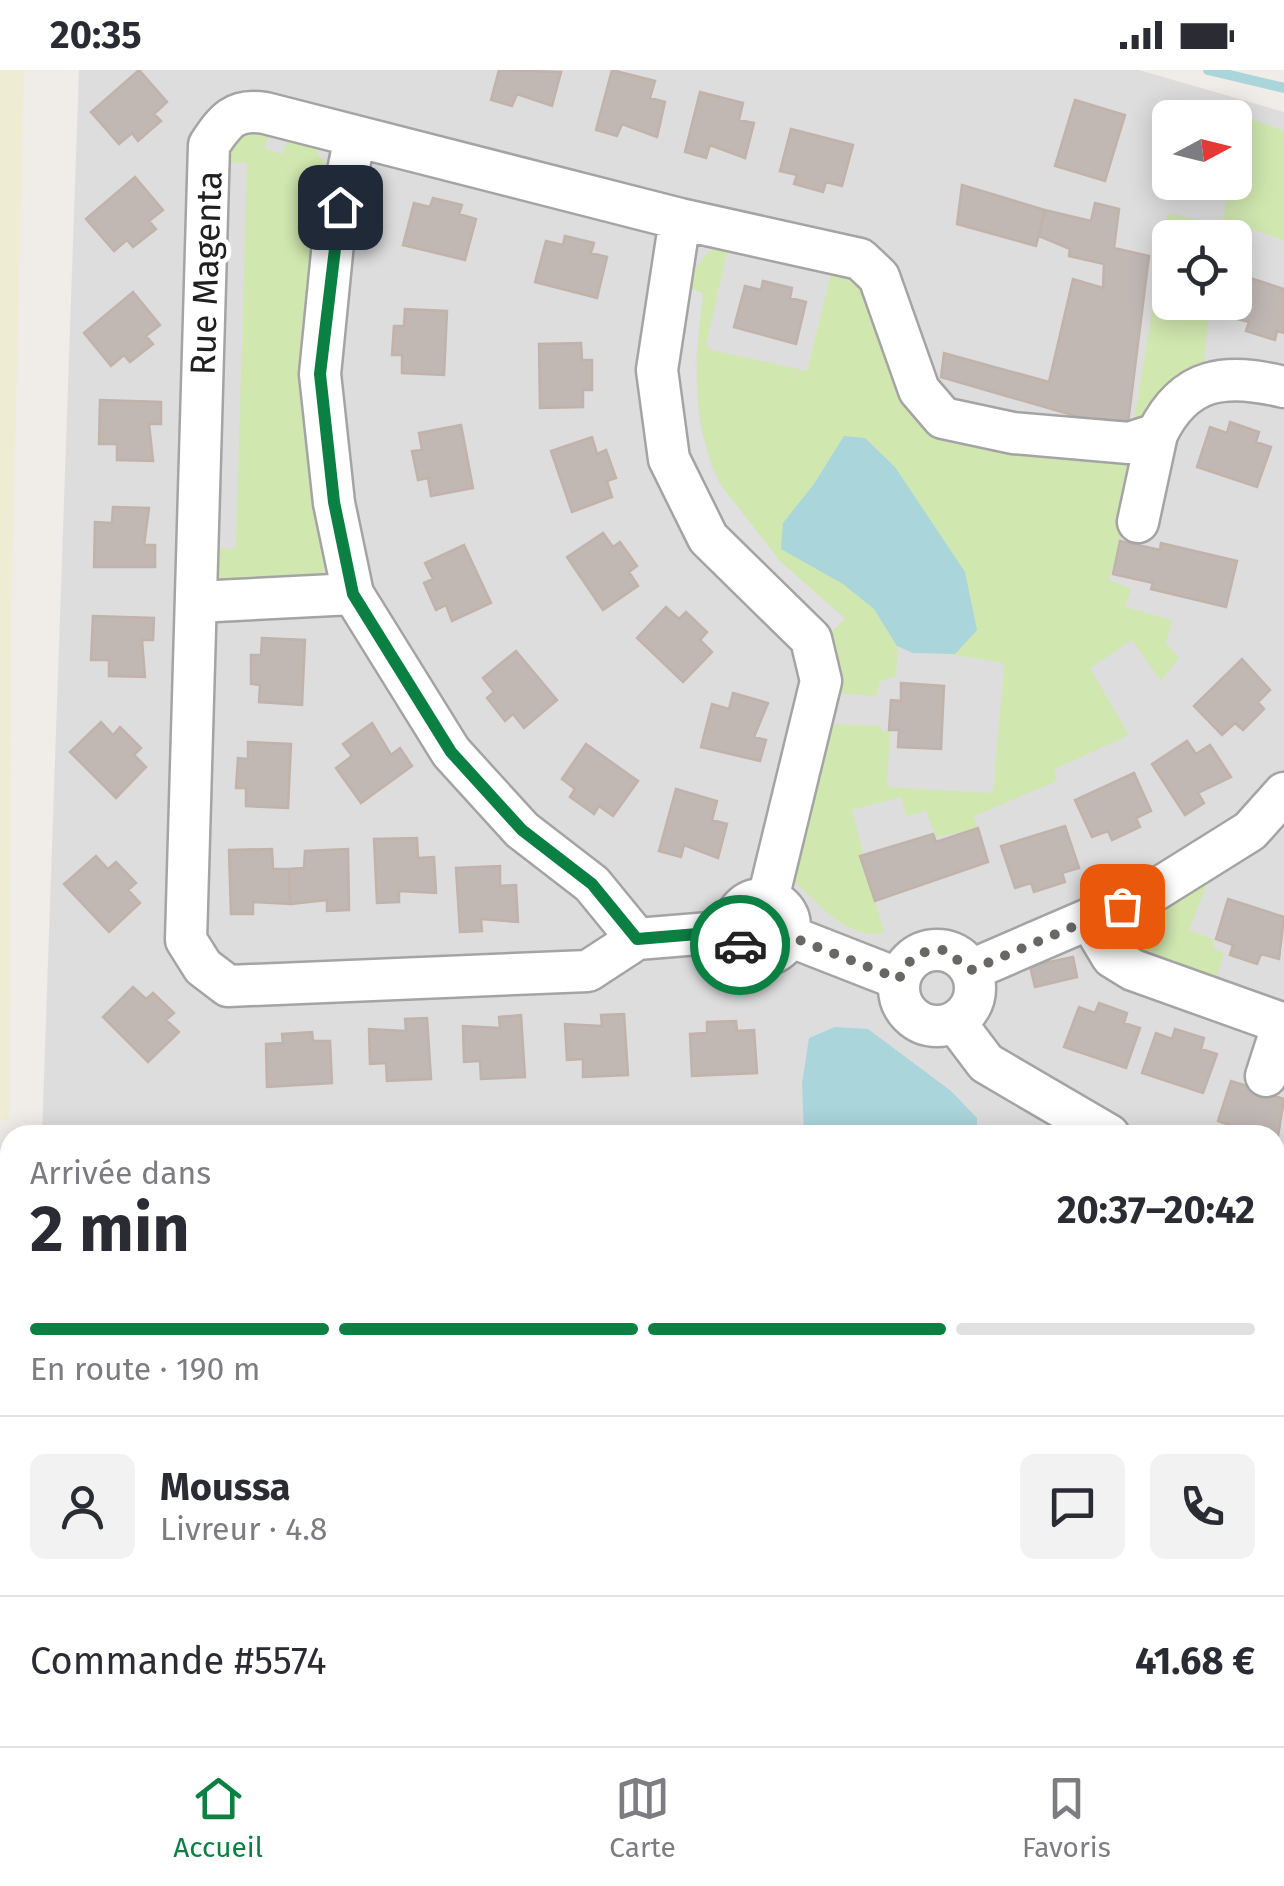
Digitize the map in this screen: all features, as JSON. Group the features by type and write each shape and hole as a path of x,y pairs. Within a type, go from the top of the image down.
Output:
{"street":[{"name":"Rue Magenta","path":"734,931 637,939 588,971 228,986 203,967 186,940 209,145 226,120 244,110 680,220 860,259 879,277 919,390 943,418 1012,433 1129,443 1157,434"},
{"path":"355,136 333,242 320,374 334,502 353,594 451,752 522,830 592,884 637,939"},
{"path":"680,220 656,370 668,459 708,538 811,640 821,681 768,900"},
{"path":"1138,522 1157,434 1170,406 1196,388 1224,378 1284,387"},
{"path":"196,602 353,594"},
{"path":"971,970 1048,935 1091,922 1154,891 1250,830 1284,794"},
{"path":"768,900 789,918 789,936 778,951 759,956 742,948 734,931 743,906 768,900"},
{"path":"1091,922 1112,957 1134,970 1284,1024 1266,1076"},
{"path":"789,936 899,979"},
{"path":"932,950 955,954 971,970 975,994 971,1005 955,1022 931,1026 919,1022 902,1004 899,979 911,959 932,950"},
{"path":"955,1022 986,1063 1092,1125"}],"shaded area":[{"path":"79,70 1139,70 1243,100 1152,100 1152,200 1252,200 1252,103 1284,112 1284,1125 42,1125"},
{"path":"682,285 703,294 695,361 699,422 713,475 780,561 845,619 828,635 718,531 683,469 668,378"}],"green space":[{"path":"0,70 24,70 11,619 9,1120 0,1119"},
{"path":"1252,119 1284,131 1284,241 1252,232 1252,220 1223,220 1226,200 1252,200"},
{"path":"271,126 265,149 283,154 289,131 311,143 329,170 328,563 317,582 221,586 214,577 212,548 236,549 247,163 224,162 232,136"},
{"path":"1168,213 1200,220 1167,220"},
{"path":"729,244 706,345 712,350 807,371 833,265 862,284 901,395 1131,461 1134,491 1109,580 1131,589 1125,607 1172,620 1166,643 1179,658 1161,681 1132,640 1090,668 1129,735 1054,769 1057,781 974,816 978,829 936,837 926,811 906,816 901,797 852,810 884,933 870,934 846,925 793,880 825,731 832,731 833,724 881,726 882,731 890,732 887,787 993,793 1004,663 898,646 896,676 879,682 877,696 836,693 841,665 828,635 845,618 752,531 730,501 704,439 697,372 703,294 682,285 708,252"},
{"path":"1152,311 1152,320 1209,320 1204,363 1134,421"},
{"path":"1210,875 1189,930 1213,939 1214,949 1224,953 1216,978 1130,952 1107,926"}],"water":[{"path":"844,436 865,438 895,467 965,572 977,630 955,654 913,653 897,646 874,609 843,584 781,549 783,523"},
{"path":"835,1027 868,1029 951,1091 977,1118 977,1125 804,1125 802,1084 809,1038"}],"building":[{"path":"139,70 167,102 154,114 161,121 138,141 132,133 119,144 91,112"},
{"path":"499,70 561,72 552,106 517,94 512,106 491,100"},
{"path":"612,70 655,81 650,98 665,102 657,137 622,124 617,136 596,130"},
{"path":"700,92 743,103 739,120 754,123 745,158 710,145 706,158 685,152"},
{"path":"1075,100 1125,115 1105,181 1055,166"},
{"path":"791,129 853,145 842,186 826,182 823,192 794,184 797,175 780,171"},
{"path":"135,177 163,210 149,221 156,229 133,247 127,240 114,251 86,219"},
{"path":"962,185 1045,210 1036,246 957,224"},
{"path":"433,198 462,205 459,214 476,219 465,260 403,245 414,203 430,207"},
{"path":"1095,203 1119,209 1114,248 1149,256 1127,431 941,377 944,353 1049,382 1073,279 1103,288 1104,264 1069,256 1070,249 1039,236 1045,210 1091,221"},
{"path":"565,236 594,243 591,253 607,257 597,298 535,282 546,241 563,245"},
{"path":"1252,279 1284,289 1284,333 1277,331 1275,340 1246,331 1249,322 1241,320 1252,320"},
{"path":"763,281 792,288 790,298 806,302 796,344 734,327 745,286 761,290"},
{"path":"133,292 160,325 146,336 153,344 130,362 124,355 111,366 84,333"},
{"path":"405,309 447,311 444,375 402,373 402,355 392,355 394,326 404,326"},
{"path":"581,343 582,360 592,360 592,390 583,390 583,407 540,408 539,344"},
{"path":"100,400 161,402 161,424 149,424 153,461 117,460 117,444 99,444"},
{"path":"1230,422 1259,432 1256,442 1271,447 1257,487 1197,467 1210,427 1227,433"},
{"path":"461,425 473,488 431,496 428,478 418,480 412,451 422,450 419,433"},
{"path":"592,437 597,454 606,450 616,478 607,481 612,497 572,512 551,451"},
{"path":"113,507 149,508 144,545 155,545 155,567 94,567 95,522 112,523"},
{"path":"603,533 613,547 620,542 637,566 629,572 638,586 603,610 567,557"},
{"path":"1120,541 1160,550 1161,543 1237,561 1226,607 1151,589 1153,583 1113,574"},
{"path":"464,545 491,603 452,621 446,605 436,610 424,583 433,579 425,563"},
{"path":"666,607 679,619 686,612 707,632 700,640 712,652 683,682 637,638"},
{"path":"93,616 154,618 153,640 142,640 145,677 109,676 109,660 91,660"},
{"path":"262,638 305,640 302,705 259,702 260,685 251,684 251,655 261,655"},
{"path":"516,651 557,700 524,728 513,714 505,721 487,698 494,692 483,678"},
{"path":"1242,659 1270,690 1258,702 1264,709 1243,730 1235,723 1222,735 1194,706"},
{"path":"901,683 944,686 941,749 898,747 899,730 889,730 891,700 901,701"},
{"path":"733,693 768,703 754,737 766,740 760,761 701,747 712,704 729,709"},
{"path":"101,722 113,735 120,727 141,748 134,755 146,767 116,798 70,752"},
{"path":"372,723 391,755 400,748 412,766 361,803 336,768 352,756 343,744"},
{"path":"1187,741 1196,754 1210,745 1231,777 1198,793 1204,803 1185,815 1152,764"},
{"path":"248,742 291,744 288,808 246,806 246,788 236,788 238,758 248,759"},
{"path":"586,744 638,781 613,816 599,806 594,814 570,797 575,789 562,779"},
{"path":"1134,773 1151,811 1136,818 1140,827 1112,840 1108,831 1092,837 1075,800"},
{"path":"676,789 717,801 712,820 727,824 718,858 684,845 681,857 659,851"},
{"path":"1065,826 1079,868 1062,873 1065,882 1034,892 1031,883 1015,888 1001,846"},
{"path":"978,828 988,862 875,901 860,856 933,834 936,842"},
{"path":"417,838 418,858 434,857 436,893 399,891 399,902 377,903 374,839"},
{"path":"272,849 273,869 289,869 290,904 253,902 253,914 231,914 229,850"},
{"path":"348,849 349,910 327,911 327,900 290,904 289,869 304,868 305,851"},
{"path":"96,856 108,869 116,862 136,883 128,890 140,903 109,932 64,884"},
{"path":"500,866 500,886 516,885 518,922 481,919 482,931 460,932 456,868"},
{"path":"1228,899 1284,917 1279,959 1261,954 1257,964 1230,955 1233,945 1216,939"},
{"path":"1073,957 1077,977 1035,987 1030,966"},
{"path":"133,987 146,999 153,993 174,1013 166,1020 179,1032 148,1062 103,1017"},
{"path":"1099,1003 1127,1013 1124,1023 1140,1028 1126,1068 1064,1047 1079,1007 1095,1013"},
{"path":"624,1014 628,1075 583,1077 583,1059 567,1060 565,1024 602,1026 601,1015"},
{"path":"521,1015 525,1077 481,1079 480,1061 464,1062 463,1026 500,1028 499,1017"},
{"path":"427,1018 431,1079 387,1081 386,1063 370,1064 369,1029 406,1031 405,1019"},
{"path":"736,1021 737,1031 754,1030 757,1073 692,1076 690,1034 707,1033 707,1022"},
{"path":"1175,1029 1204,1038 1201,1049 1217,1054 1203,1093 1142,1073 1156,1033 1172,1039"},
{"path":"312,1032 313,1041 330,1041 332,1083 267,1087 266,1044 283,1043 282,1034"},
{"path":"1251,1078 1278,1087 1275,1096 1284,1099 1280,1125 1229,1125 1218,1121 1231,1081 1247,1086"}],"waterway":[{"path":"1208,70 1284,88"}],"way so far":[{"path":"740,945 750,953 769,955 785,945 789,936 899,979 911,959 921,952 944,950 955,954 971,970 1015,948 1091,922 1122,906"}],"route":[{"path":"340,207 320,374 334,502 353,594 451,752 522,830 592,884 637,939 734,931 740,945"}]}
